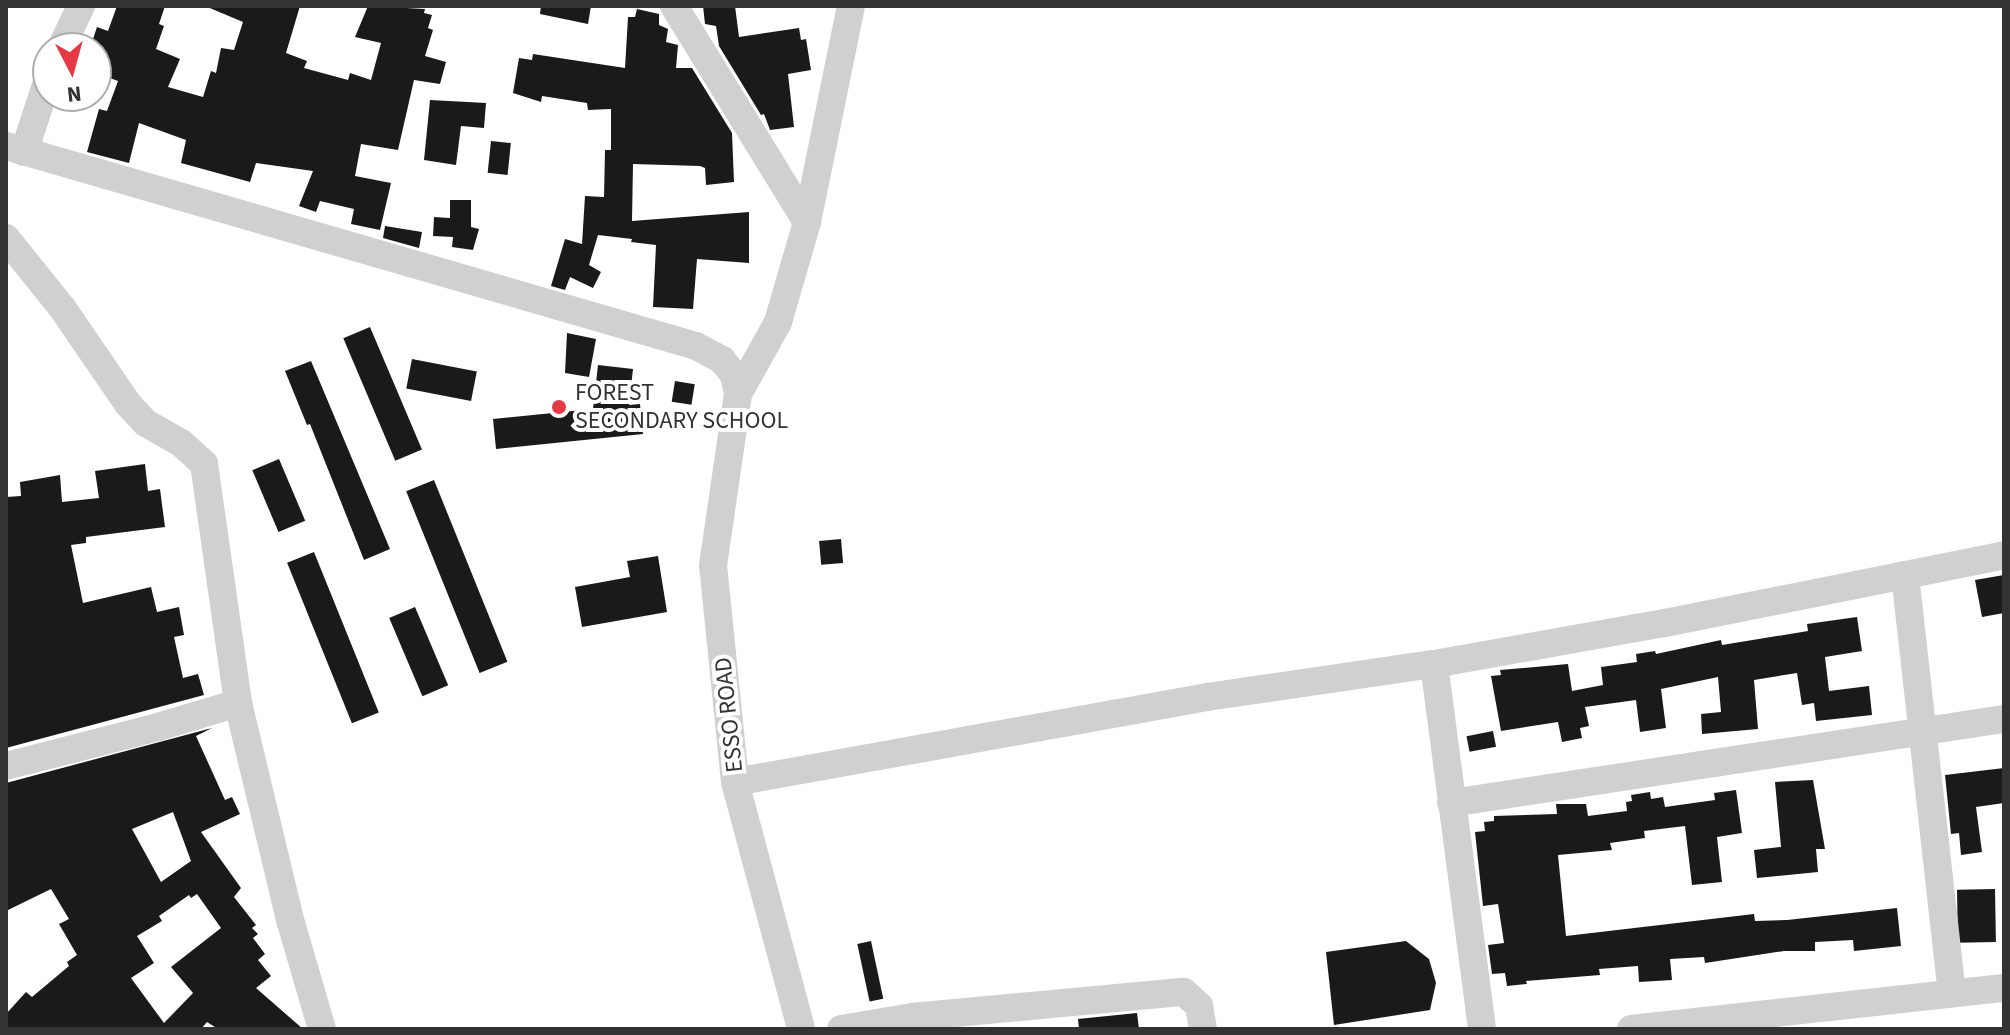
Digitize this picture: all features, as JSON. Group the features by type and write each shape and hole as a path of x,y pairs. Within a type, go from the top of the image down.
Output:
{"street":[{"path":"69,32 81,6"},
{"path":"674,6 807,222"},
{"path":"738,394 778,322 807,222 851,6"},
{"path":"32,112 15,149 696,346 722,360 734,375 738,394"},
{"path":"6,238 63,309 128,404 146,423 181,443 204,464 238,703 291,923 322,1029"},
{"name":"ESSO ROAD","path":"738,394 713,565 735,782 801,1029"},
{"path":"735,782 1207,697 1434,664 1665,623 2004,555"},
{"path":"1905,575 1952,993"},
{"path":"1434,664 1482,1029"},
{"path":"6,766 238,703"},
{"path":"1451,803 2004,719"},
{"path":"1631,1029 1785,1022 1952,993 2004,988"},
{"path":"841,1029 912,1017 1184,992 1199,1006 1203,1029"}],"building":[{"path":"117,6 165,6 159,24 164,26 156,49 180,59 168,87 203,97 211,71 216,73 221,48 234,50 243,22 205,6 300,6 286,53 307,61 304,68 348,80 350,73 371,80 381,43 355,37 368,6 425,9 424,13 432,15 428,28 433,30 425,56 446,62 440,84 414,80 398,150 361,144 355,176 391,183 380,230 351,224 354,209 320,201 316,212 299,206 313,171 256,163 250,182 181,163 186,140 139,123 129,163 87,152 98,112 112,112 112,97 118,81 112,79 112,32 95,32 97,27 108,31"},
{"path":"541,6 591,6 588,24 540,14"},
{"path":"703,6 735,6 739,37 799,28 801,40 806,39 811,70 788,74 794,127 770,130 764,114 761,115 719,46 716,26 705,24"},
{"path":"637,9 659,14 659,25 668,29 666,42 678,45 676,68 692,68 732,133 734,182 706,185 705,168 700,166 633,164 632,221 749,212 749,263 697,259 693,309 653,307 656,245 631,242 632,239 598,235 589,265 601,272 593,288 570,277 565,290 551,286 565,239 582,244 585,196 604,197 605,150 611,150 611,109 588,110 587,103 542,96 541,102 513,93 519,58 532,60 533,54 625,68 628,17 635,17"},
{"path":"430,100 486,103 484,128 461,126 456,165 424,160"},
{"path":"491,141 511,143 508,175 488,173"},
{"path":"450,200 471,200 471,227 479,229 473,250 452,247 453,237 433,236 434,217 450,218"},
{"path":"385,226 422,232 419,248 383,238"},
{"path":"370,327 422,449 395,461 343,338"},
{"path":"567,333 596,339 589,377 565,373"},
{"path":"412,359 477,372 471,401 406,388"},
{"path":"311,361 390,549 364,560 310,424 307,425 285,371"},
{"path":"598,365 633,369 629,405 640,404 643,434 496,449 493,419 593,409"},
{"path":"675,381 695,384 691,405 672,402"},
{"path":"279,459 305,521 278,532 252,470"},
{"path":"145,464 148,491 160,489 165,527 86,537 86,543 71,545 83,603 151,587 157,612 179,607 184,635 174,637 183,678 198,674 204,695 6,748 6,497 21,496 20,482 60,475 62,502 99,498 95,471"},
{"path":"434,480 507,662 480,673 406,491"},
{"path":"841,539 843,563 821,565 819,541"},
{"path":"314,552 379,712 352,723 287,563"},
{"path":"658,556 667,612 582,627 575,587 630,577 627,561"},
{"path":"2004,575 2004,613 1982,617 1975,580"},
{"path":"415,607 448,685 422,696 389,618"},
{"path":"1857,617 1862,651 1825,657 1829,691 1869,686 1872,715 1816,721 1814,703 1802,705 1797,673 1754,680 1758,729 1702,734 1701,714 1721,712 1718,677 1661,689 1666,728 1640,732 1636,700 1585,707 1589,726 1580,728 1582,738 1562,742 1558,722 1501,731 1491,676 1501,675 1500,670 1568,664 1572,691 1603,685 1601,667 1637,662 1636,654 1655,651 1656,654 1721,640 1722,645 1808,631 1807,624"},
{"path":"212,728 196,736 225,800 232,797 240,814 201,832 241,888 234,897 256,925 252,928 258,934 253,938 265,954 258,960 271,976 256,988 303,1029 218,1029 207,1022 201,1029 6,1029 6,1014 26,992 32,997 69,966 67,962 77,955 59,924 69,919 51,889 6,911 6,783","holes":["173,812 191,861 161,882 132,829","197,894 221,928 171,967 193,993 164,1023 131,978 154,963 137,936 162,921 159,916 189,895 191,898"]},
{"path":"1493,731 1496,747 1470,752 1466,736"},
{"path":"2004,768 2004,803 1976,807 1982,852 1961,855 1959,833 1951,834 1945,775"},
{"path":"1813,780 1825,849 1816,849 1818,872 1757,878 1754,850 1781,847 1775,782"},
{"path":"1736,790 1742,833 1717,837 1722,882 1692,885 1685,826 1644,831 1645,838 1610,843 1612,850 1558,855 1566,936 1754,914 1755,921 1787,920 1897,908 1901,946 1854,951 1853,940 1815,942 1815,951 1784,951 1705,963 1704,957 1670,959 1672,980 1639,982 1638,966 1599,969 1600,975 1526,981 1527,984 1507,986 1505,973 1492,974 1488,945 1504,943 1498,904 1483,906 1475,832 1485,831 1484,822 1494,821 1494,816 1557,814 1556,804 1586,804 1588,816 1627,811 1626,802 1632,801 1631,795 1650,792 1651,799 1663,797 1665,807 1715,800 1714,793"},
{"path":"1995,889 1996,942 1958,943 1957,890"},
{"path":"871,941 883,999 870,1002 857,944"},
{"path":"1406,941 1429,959 1436,983 1430,1010 1334,1025 1326,952"},
{"path":"1137,1013 1139,1029 1079,1029 1078,1019"}],"place":[{"name":"FOREST SECONDARY SCHOOL","path":"559,407"}]}
